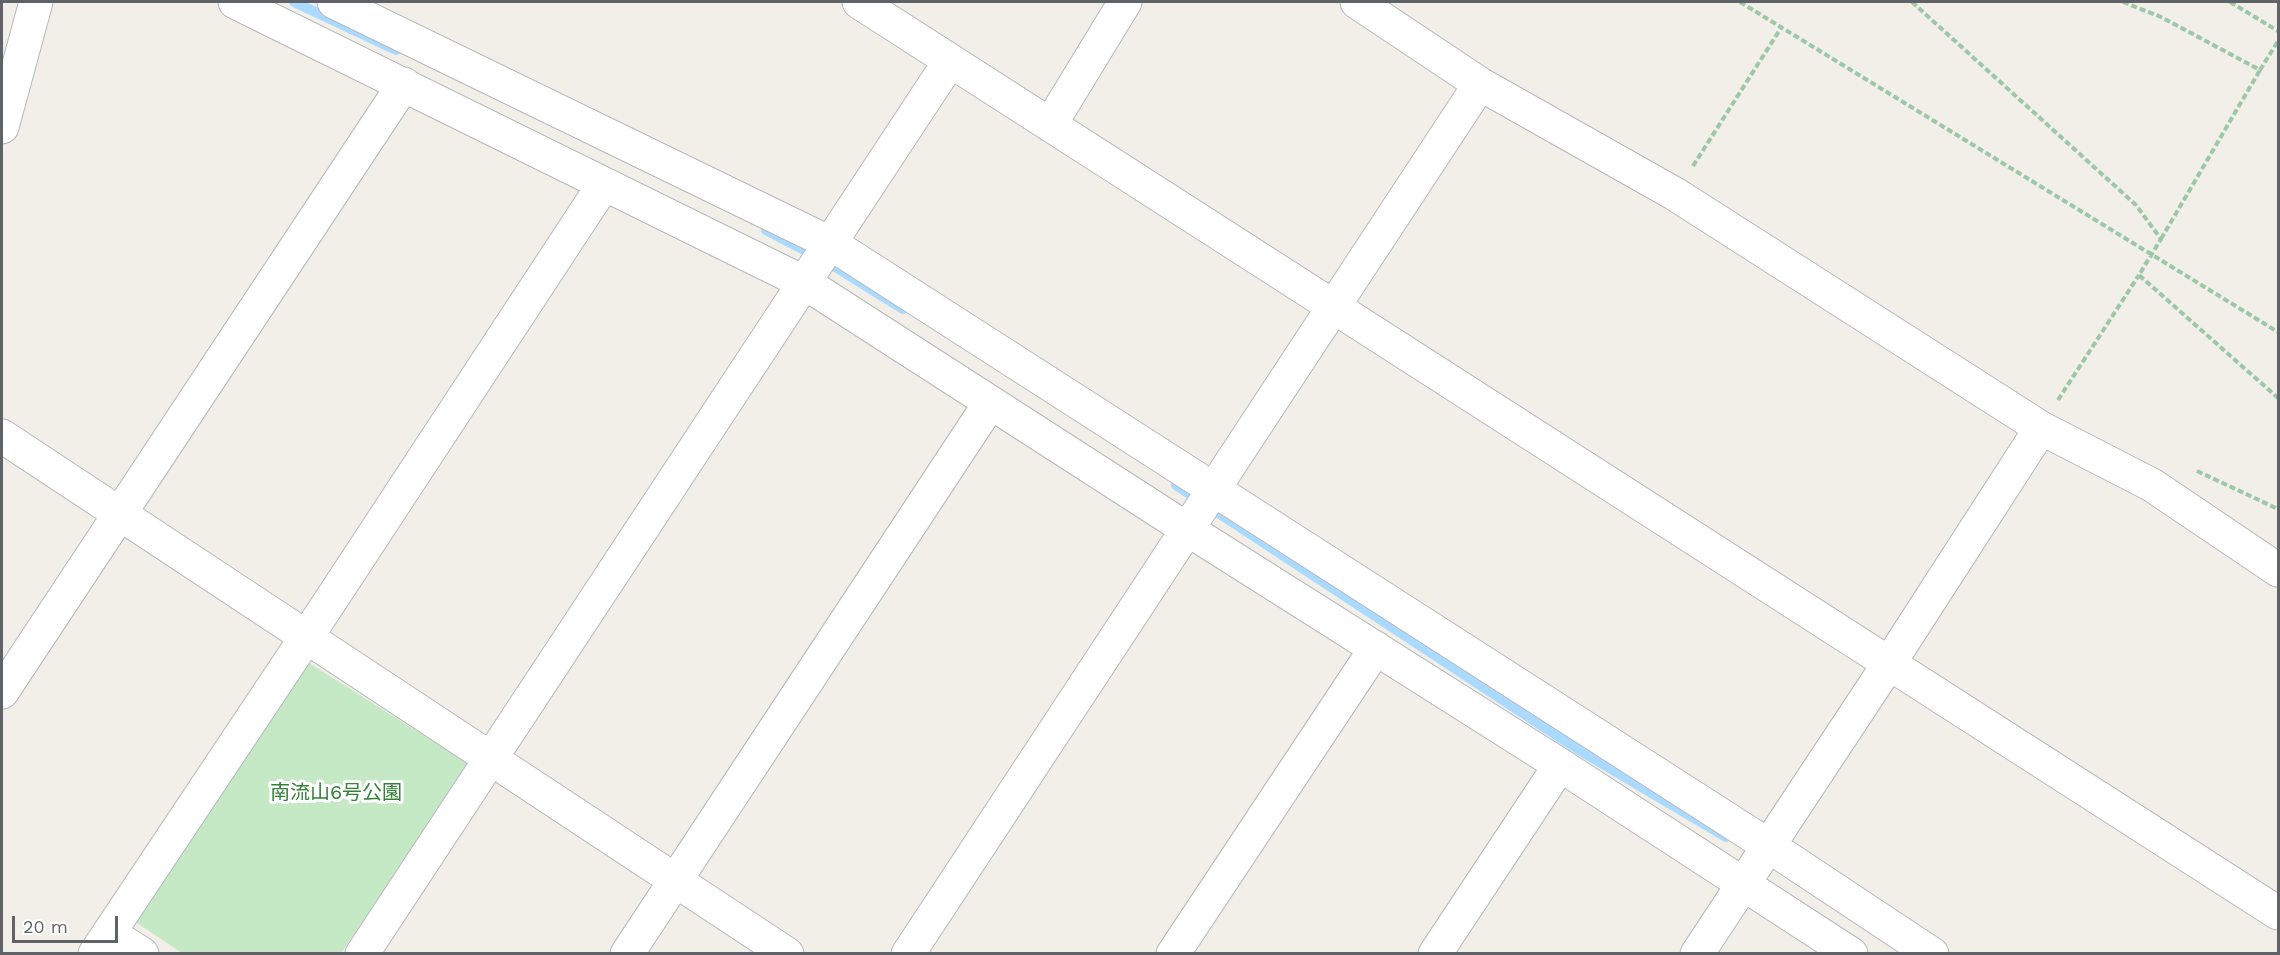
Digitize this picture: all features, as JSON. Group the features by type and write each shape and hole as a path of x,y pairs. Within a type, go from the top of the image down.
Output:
{"street":[{"path":"2,127 36,2"},
{"path":"235,2 805,283 1560,765 1851,954"},
{"path":"334,2 831,243 1769,846 1932,954"},
{"path":"859,2 2278,913"},
{"path":"1050,125 1125,2"},
{"path":"1357,2 1480,84 1675,194 2048,416 2278,570"},
{"path":"362,954 950,61"},
{"path":"2,692 404,84"},
{"path":"908,954 1480,84"},
{"path":"142,954 102,943 306,638 604,184"},
{"path":"627,954 990,403"},
{"path":"1697,954 1890,662 2048,416"},
{"path":"2,436 787,954"},
{"path":"1173,954 1376,648"},
{"path":"1435,954 1560,765"}],"path":[{"path":"1740,2 2278,332"},
{"path":"1912,2 2136,205 2161,239"},
{"path":"2123,2 2160,17 2260,69"},
{"path":"2230,2 2278,31"},
{"path":"1675,194 1781,27"},
{"path":"2048,416 2139,275 2278,41"},
{"path":"2139,275 2278,398"}],"green space":[{"name":"南流山6号公園","path":"309,663 472,766 341,953 182,953 134,921"}],"waterway":[{"path":"294,2 396,50"},
{"path":"766,230 829,263 903,309"},
{"path":"1176,485 1579,750 1726,837"}]}
